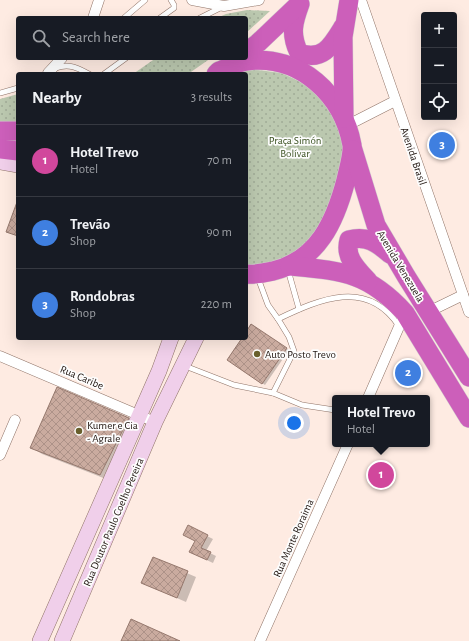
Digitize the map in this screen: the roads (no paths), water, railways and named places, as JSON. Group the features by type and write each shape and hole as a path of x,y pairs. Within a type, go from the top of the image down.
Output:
{"highway":[{"path":"345,122 343,38 349,0"},
{"path":"299,1 294,21 293,41 299,53 310,57 322,53 331,46 345,24"},
{"path":"248,50 258,43 299,1"},
{"path":"218,72 234,60"},
{"path":"220,72 247,61 278,62 307,73 330,94 345,122"},
{"name":"Avenida Venezuela","path":"345,122 376,225 469,377"},
{"path":"0,131 16,131"},
{"path":"250,276 289,267 302,258 323,238 334,219 341,199 352,146"},
{"path":"1,160 16,152"},
{"path":"368,282 356,268 349,256 346,248 349,240 359,237 368,240 395,258"},
{"name":"Avenida Venezuela","path":"289,267 354,275 391,297 402,319 469,418"}],"main road":[{"path":"1,160 16,164"},
{"name":"Rua Doutor Paulo Coelho Pereira","path":"40,641 139,414 160,371 170,340"},
{"name":"Rua Doutor Paulo Coelho Pereira","path":"62,641 155,422 195,340"}],"street":[{"path":"94,16 99,0"},
{"path":"192,0 224,6 259,0"},
{"name":"Avenida Brasil","path":"361,0 469,312"},
{"path":"48,72 60,60"},
{"path":"345,122 395,101"},
{"path":"428,312 463,295"},
{"path":"369,395 402,319"},
{"name":"Rua Caribe","path":"0,356 155,422"},
{"path":"0,455 15,420"},
{"name":"Rua Monte Roraima","path":"260,641 347,447"}],"lane":[{"path":"126,16 145,0"},
{"path":"163,16 174,8 171,0"},
{"path":"204,16 224,6"},
{"path":"107,72 123,60"},
{"path":"49,72 61,66 68,65 85,72"},
{"path":"0,93 16,89"},
{"path":"289,267 299,309"},
{"path":"250,276 289,337 294,352 273,394"},
{"path":"278,319 299,309 331,298 351,296 379,304 402,319"},
{"path":"182,364 234,385 273,394 302,405 332,410"}],"place":[{"name":"Rondobras","path":"442,145"},
{"name":"Auto Posto Trevo","path":"257,354"},
{"name":"Trevão","path":"408,373"},
{"name":"Kumer e Cia - Agrale","path":"79,431"},
{"name":"Hotel Trevo","path":"381,475"}],"park label":[{"name":"Praça Simón Bolívar","path":"295,146"}]}
